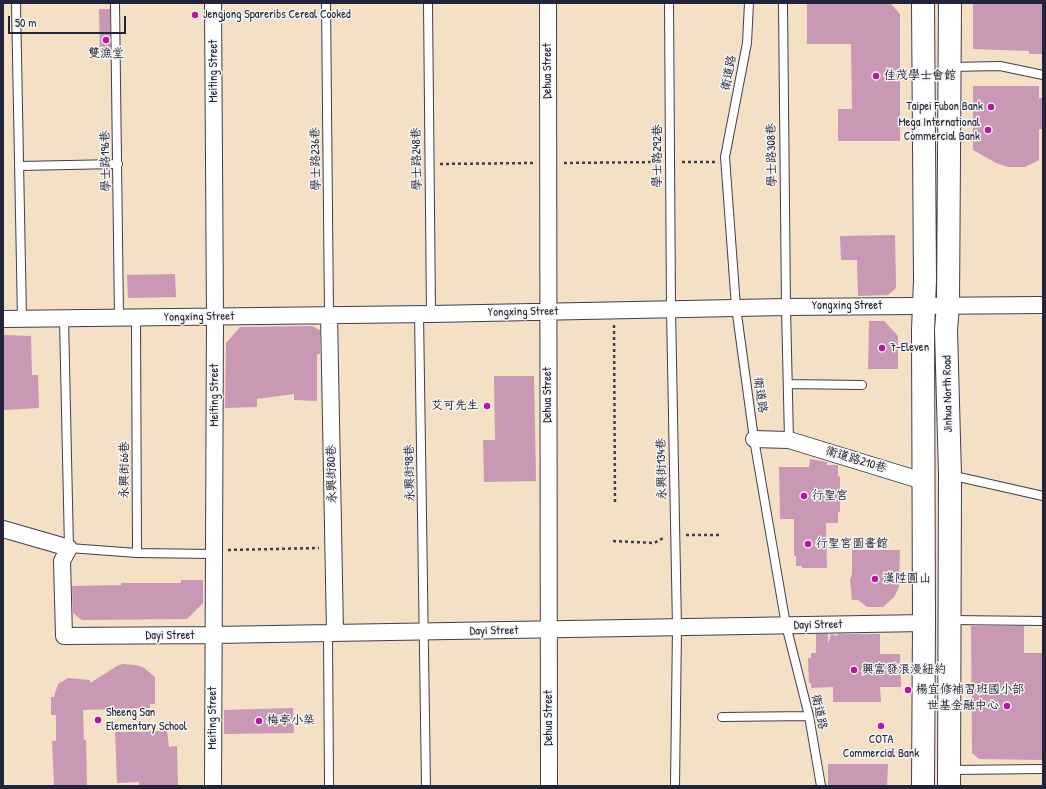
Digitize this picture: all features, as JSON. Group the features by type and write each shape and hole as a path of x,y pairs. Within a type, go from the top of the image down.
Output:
{"main road":[{"name":"Jinhua North Road","path":"923,3 926,280 924,305 923,786"},
{"name":"Jinhua North Road","path":"950,3 948,305 946,330 950,475 950,778"}],"street":[{"name":"Meiting Street","path":"213,786 215,317 214,3"},
{"name":"Dehua Street","path":"548,3 549,786"},
{"name":"Yongxing Street","path":"3,320 924,305 1043,305"},
{"name":"永興街80巷","path":"329,315 334,547 331,633"},
{"name":"衛道路210巷","path":"754,439 789,440 924,481"},
{"path":"3,529 69,548"},
{"name":"Dayi Street","path":"69,548 62,561 64,636 424,632 924,623"}],"lane":[{"path":"16,3 22,319"},
{"name":"學士路196巷","path":"115,3 119,318"},
{"name":"學士路236巷","path":"326,3 329,315"},
{"name":"學士路248巷","path":"425,314 429,164 428,3"},
{"name":"學士路292巷","path":"669,3 672,309"},
{"name":"衛道路","path":"749,3 747,43 725,157 736,308 754,439 786,625 809,716 821,786"},
{"name":"學士路308巷","path":"783,3 786,307"},
{"path":"950,67 1000,66 1043,75"},
{"path":"19,166 118,164"},
{"path":"786,307 789,440"},
{"name":"永興街134巷","path":"672,309 676,628 675,786"},
{"name":"永興街98巷","path":"425,314 424,632 426,786"},
{"name":"永興街66巷","path":"136,318 137,553"},
{"path":"64,319 69,548 137,553 214,554"},
{"path":"788,384 862,385"},
{"path":"950,475 1043,496"},
{"path":"949,620 1043,621"},
{"path":"329,786 331,633"},
{"path":"722,717 809,716"},
{"path":"950,778 1043,769"}],"path":[{"path":"429,164 726,162"},
{"path":"614,310 615,503"},
{"path":"214,554 222,550 334,547"}],"building":[{"name":"佳茂學士會館","path":"807,3 890,3 900,14 900,141 838,141 838,109 852,109 851,44 807,44"},
{"path":"973,3 1043,3 1043,54 1029,54 1029,51 973,49"},
{"name":"雙漁堂","path":"99,9 110,9 110,52 100,52"},
{"path":"973,86 1039,86 1039,98 1043,98 1043,129 1039,129 1039,160 1025,167 1008,167 996,163 973,150"},
{"path":"895,235 896,288 888,295 858,296 857,260 841,260 840,236"},
{"path":"175,274 176,297 128,298 127,275"},
{"path":"869,321 884,321 898,336 898,369 868,369"},
{"path":"312,326 320,330 320,354 317,354 317,401 294,400 294,394 257,399 257,407 225,408 226,343 240,327"},
{"path":"3,335 31,336 32,375 38,375 39,408 3,410"},
{"path":"494,376 534,376 536,481 484,482 483,440 495,440"},
{"name":"行聖宮","path":"810,459 827,462 827,465 838,465 838,477 840,476 840,512 838,512 838,523 826,523 827,568 802,568 802,566 796,566 796,556 794,556 794,519 780,519 779,467 809,467"},
{"name":"漢陞圓山","path":"852,550 900,550 899,587 894,597 883,607 867,607 858,600 852,600 850,580 852,574"},
{"path":"181,580 203,580 203,603 187,619 82,620 73,613 72,586 121,585 121,583 181,583"},
{"name":"世基金融中心","path":"971,626 1024,626 1024,653 1043,653 1043,760 979,759 972,753"},
{"name":"興富發浪漫紐約","path":"816,634 828,634 828,644 831,634 837,636 838,634 880,634 880,654 900,654 901,687 880,687 881,702 833,702 833,687 811,688 811,683 809,683 808,658 811,658 811,653 816,653"},
{"path":"122,664 143,667 155,677 155,704 150,704 150,708 83,710 84,740 86,740 87,786 54,786 52,741 56,741 56,715 51,715 51,697 54,697 58,684 68,678 90,680 90,683"},
{"name":"梅亭小築","path":"293,708 294,733 224,734 224,710"},
{"path":"167,731 169,747 177,746 178,786 139,786 139,782 117,783 115,732"},
{"path":"828,764 888,764 887,786 828,786"}],"place":[{"name":"Jengjong Spareribs Cereal Cooked","path":"195,15"},
{"name":"雙漁堂","path":"106,40"},
{"name":"佳茂學士會館","path":"876,76"},
{"name":"Taipei Fubon Bank","path":"991,107"},
{"name":"Mega International Commercial Bank","path":"988,130"},
{"name":"7-Eleven","path":"882,348"},
{"name":"艾可先生","path":"487,406"},
{"name":"行聖宮","path":"804,496"},
{"name":"行聖宮圖書館","path":"808,544"},
{"name":"漢陞圓山","path":"875,579"},
{"name":"興富發浪漫紐約","path":"854,670"},
{"name":"楊宜修補習班國小部","path":"908,690"},
{"name":"世基金融中心","path":"1007,706"},
{"name":"Sheeng San Elementary School","path":"98,720"},
{"name":"梅亭小築","path":"259,721"},
{"name":"COTA Commercial Bank","path":"881,726"}]}
